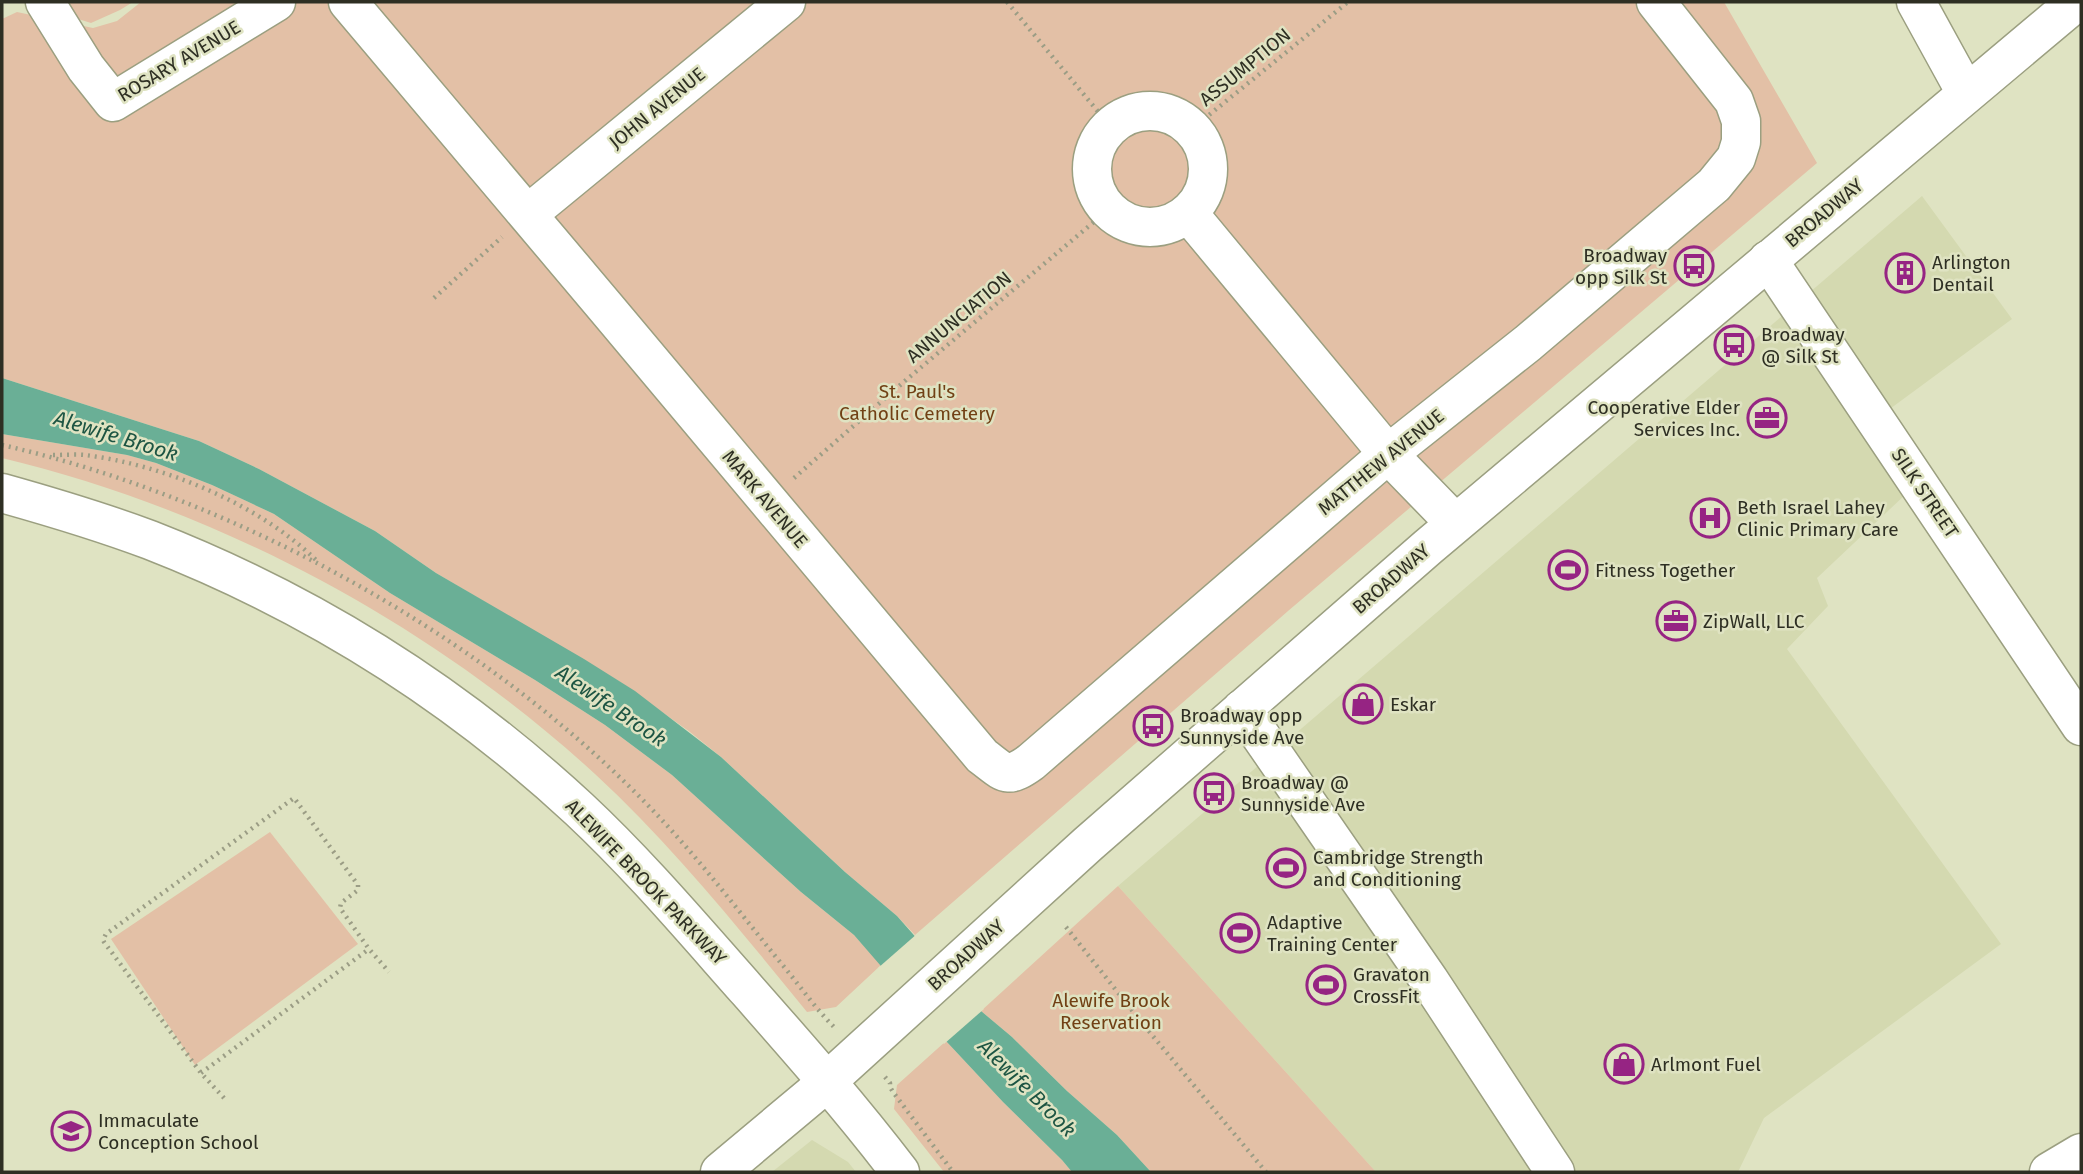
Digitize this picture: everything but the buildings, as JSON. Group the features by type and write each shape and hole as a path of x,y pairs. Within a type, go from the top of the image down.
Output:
{"main road":[{"name":"ROSARY AVENUE","path":"45,2 86,68 113,102 276,2"},
{"path":"348,2 528,214"},
{"name":"JOHN AVENUE","path":"528,214 786,2"},
{"name":"MATTHEW AVENUE","path":"1011,773 1031,762 1388,454 1528,343 1714,186 1736,158 1741,142 1741,121 1734,101 1656,2"},
{"path":"1916,2 1966,93"},
{"name":"BROADWAY","path":"720,1172 828,1082 1088,844 1455,523 2076,2"},
{"path":"1149,111 1171,114 1193,128 1205,147 1209,168 1203,196 1189,214 1164,227 1141,228 1122,221 1108,210 1098,195 1092,171 1095,149 1110,126 1129,115 1149,111"},
{"name":"MARK AVENUE","path":"528,214 766,502 982,756 1003,771 1011,773"},
{"path":"1189,214 1388,454 1455,523"},
{"name":"SILK STREET","path":"1769,260 2081,726"},
{"name":"ALEWIFE BROOK PARKWAY","path":"2,493 120,529 231,575 365,646 442,698 538,772 625,854 828,1082 900,1172"},
{"path":"1242,709 1429,980 1555,1172"},
{"path":"2049,1172 2081,1153"}],"path":[{"path":"1007,2 1110,126"},
{"name":"ASSUMPTION","path":"1193,128 1348,2"},
{"name":"ANNUNCIATION","path":"766,502 1108,210"},
{"path":"434,298 528,214"},
{"path":"45,455 85,455 156,470 196,485 271,524 304,548 322,567"},
{"path":"224,1098 201,1073 104,943 104,937 292,799 296,800 358,885 358,890 340,905 369,949 389,972"},
{"path":"1068,929 1266,1172"},
{"path":"201,1073 369,949"},
{"path":"890,1083 893,1092 953,1172"}],"shaded area":[{"path":"1922,196 2012,319 1864,428 1907,493 1817,578 1828,606 1787,649 2001,944 1764,1118 1738,1172 1376,1172 1118,886"},
{"path":"812,1140 848,1162 856,1172 772,1172"}],"green space":[{"path":"57,2 133,2 91,23 75,18"},
{"name":"St. Paul's Catholic Cemetery","path":"141,2 1724,2 1817,163 1288,611 915,935 721,757 690,732 620,682 436,573 375,531 259,469 199,441 2,378 2,19 17,12 93,28 117,21"},
{"path":"2,434 127,455 156,463 274,514 390,593 605,725 672,775 801,892 854,935 881,965 836,1007 807,1012 705,889 624,802 532,719 464,669 392,622 318,579 241,541 162,508 83,480 2,458"},
{"path":"270,832 358,944 195,1065 111,939"},
{"name":"Alewife Brook Reservation","path":"1118,886 1376,1172 1151,1172 1117,1135 981,1011"},
{"path":"946,1041 1072,1172 944,1172 894,1109 897,1085"}],"water":[{"name":"Alewife Brook","path":"2,378 199,441 259,469 375,531 436,573 635,691 721,757 845,872 897,916 981,1011 1117,1135 1151,1172 1072,1172 946,1041 854,935 801,892 672,775 605,725 390,593 274,514 156,463 127,455 2,434"}],"pier":[{"path":"918,933 984,1009 944,1044 878,968"}],"place":[{"name":"Broadway opp Silk St","path":"1694,266"},
{"name":"Arlington Dentail","path":"1905,273"},
{"name":"Broadway @ Silk St","path":"1734,345"},
{"name":"Cooperative Elder Services Inc.","path":"1767,418"},
{"name":"Beth Israel Lahey Clinic Primary Care","path":"1710,518"},
{"name":"Fitness Together","path":"1568,570"},
{"name":"ZipWall, LLC","path":"1676,621"},
{"name":"Eskar","path":"1363,704"},
{"name":"Broadway opp Sunnyside Ave","path":"1153,726"},
{"name":"Broadway @ Sunnyside Ave","path":"1214,793"},
{"name":"Cambridge Strength and Conditioning","path":"1286,868"},
{"name":"Adaptive Training Center","path":"1240,933"},
{"name":"Gravaton CrossFit","path":"1326,985"},
{"name":"Arlmont Fuel","path":"1624,1064"},
{"name":"Immaculate Conception School","path":"71,1131"}]}
